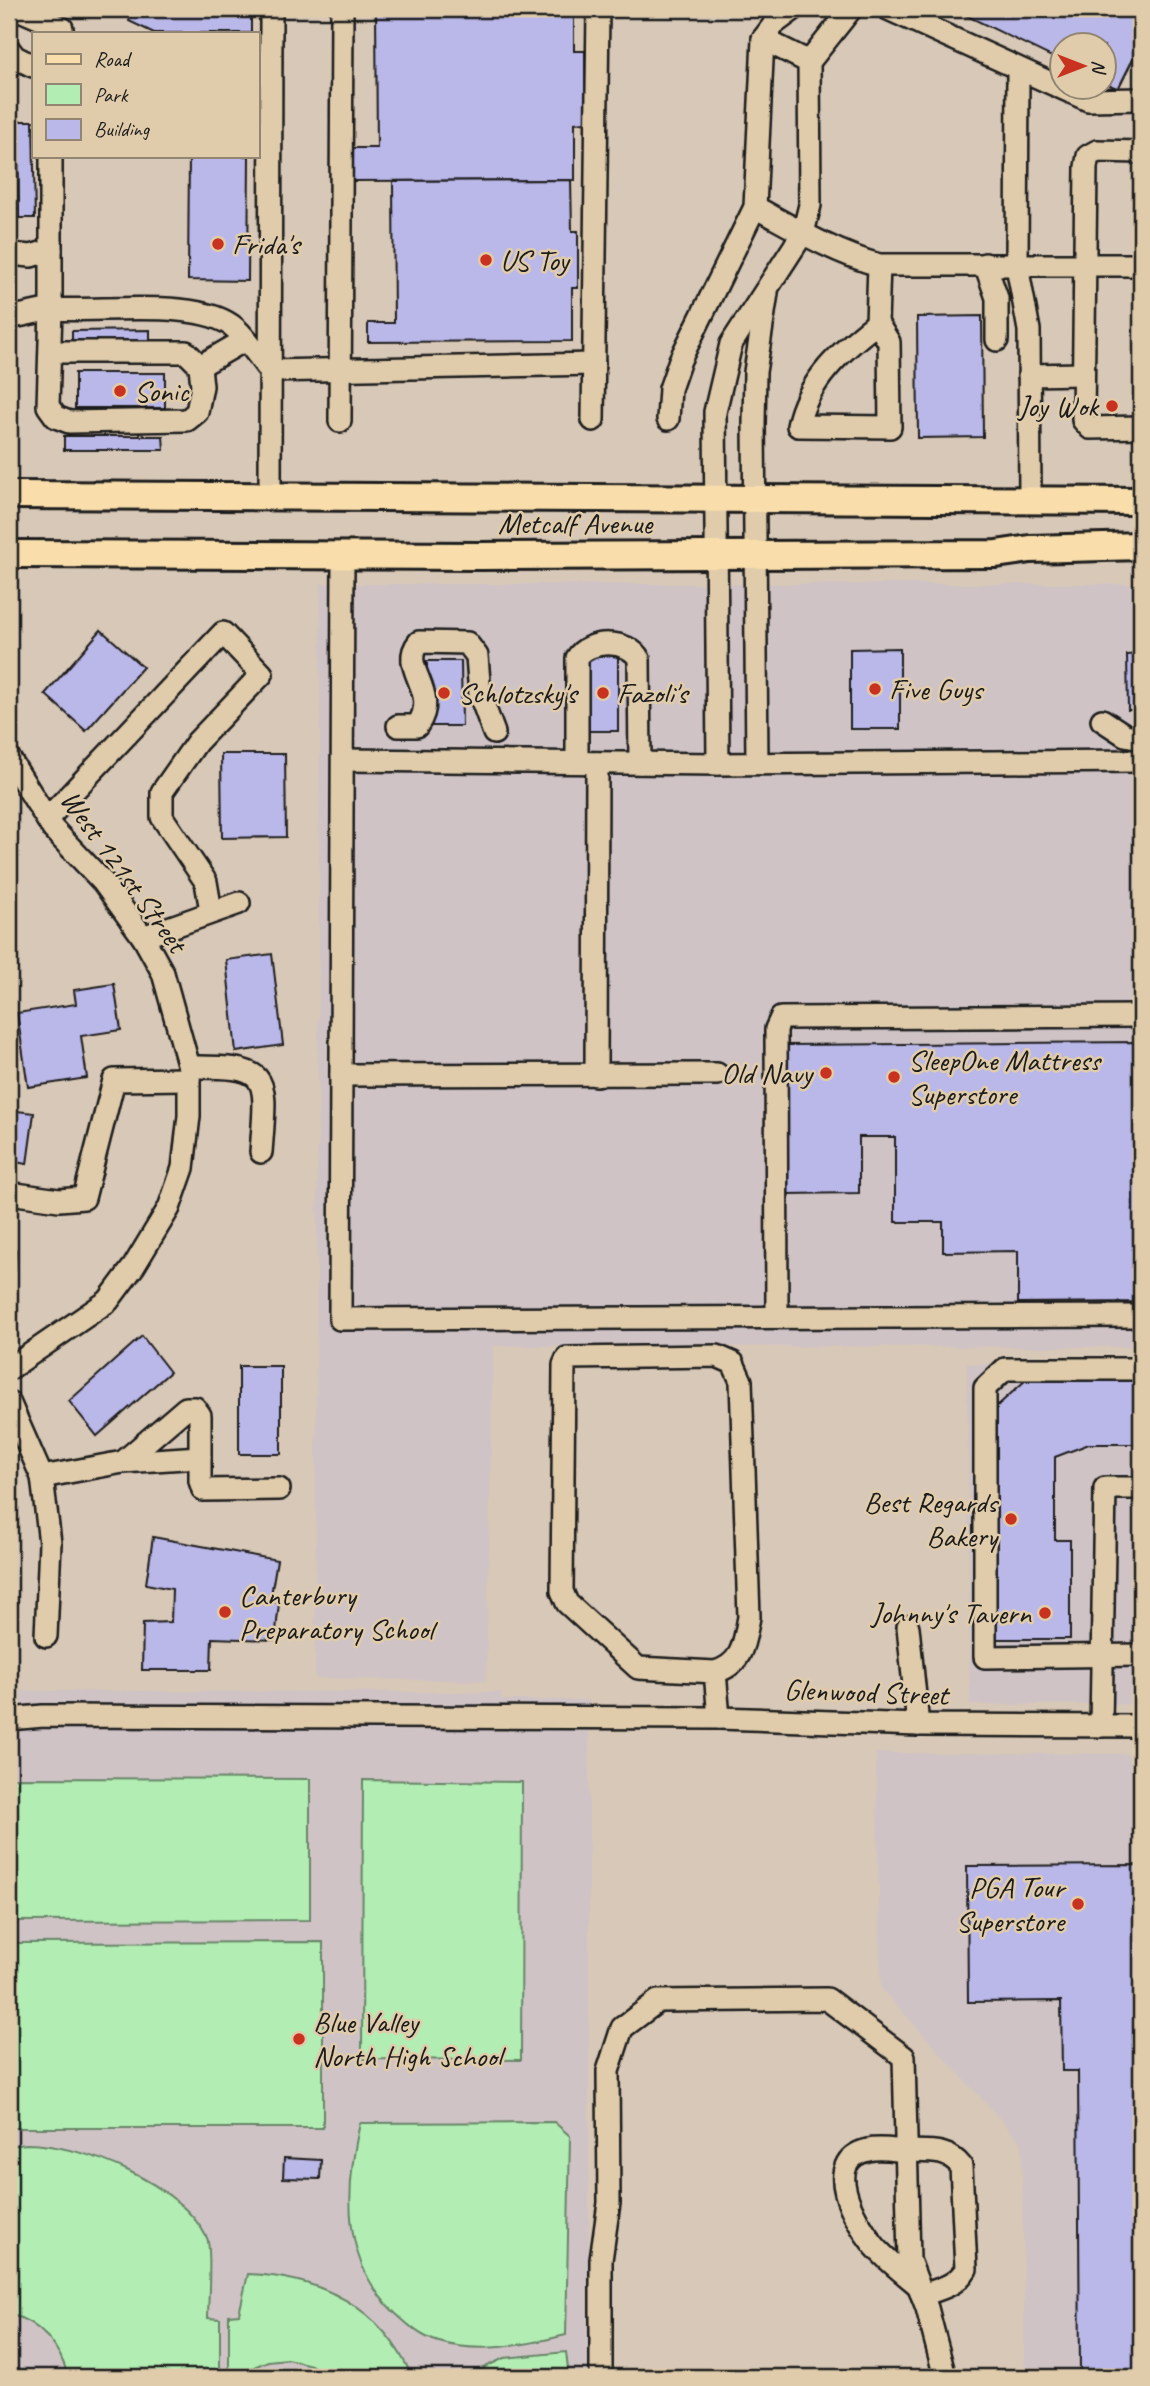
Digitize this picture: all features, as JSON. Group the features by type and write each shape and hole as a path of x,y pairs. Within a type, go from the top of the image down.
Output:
{"main road":[{"name":"Metcalf Avenue","path":"9,495 1141,500"},
{"name":"Metcalf Avenue","path":"9,554 755,556 996,554 1030,549 1141,547"}],"street":[{"path":"18,9 62,28 60,32"},
{"path":"270,496 271,9"},
{"path":"340,421 342,9"},
{"path":"593,420 598,9"},
{"path":"668,419 670,389 680,360 755,207 763,39 775,23 793,9"},
{"path":"718,764 714,556 715,412 731,344 803,233 810,205 809,62 850,9"},
{"path":"888,9 1088,100 1141,99"},
{"path":"763,39 809,62"},
{"path":"9,49 15,57 32,66"},
{"path":"1018,69 1017,266 1028,331 1030,500"},
{"path":"1141,152 1097,151 1088,156 1083,374 1083,420 1090,428 1141,427"},
{"path":"51,158 52,352 48,406 56,417 69,422 187,420 197,412 202,386 200,366 186,352 52,352"},
{"path":"755,207 803,233 859,259 879,265 1141,265"},
{"path":"9,254 31,256 51,250"},
{"path":"985,264 997,298 997,340"},
{"path":"877,323 822,373 807,395 798,426 890,427 889,342 877,323 879,265"},
{"path":"757,763 755,372 768,288"},
{"path":"9,318 51,309 181,310 207,313 234,328 270,371"},
{"path":"200,366 244,340"},
{"path":"270,371 594,365"},
{"path":"1029,374 1083,374"},
{"path":"344,555 340,1319 1141,1316"},
{"path":"47,819 223,633 262,674 197,742 162,792 162,817 206,882 211,911"},
{"path":"398,726 417,726 424,716 424,688 412,666 412,649 419,642 467,643 477,656 480,695 494,733"},
{"path":"596,1075 587,762 577,658 582,650 591,645 624,645 635,650 639,659 640,763"},
{"path":"1102,720 1125,735 1141,738"},
{"name":"West 121st Street","path":"9,758 47,819 103,882 143,937 163,973 189,1073 189,1116 183,1168 169,1208 134,1266 108,1301 9,1369"},
{"path":"342,760 718,764 1141,761"},
{"path":"143,937 239,903"},
{"path":"777,1317 776,1029 781,1018 1141,1016"},
{"path":"9,1193 59,1200 84,1198 114,1080 235,1066 251,1070 260,1079 265,1105 261,1152"},
{"path":"341,1076 717,1074"},
{"path":"717,1356 733,1363 741,1381 748,1617 742,1654 727,1669 715,1672 638,1668 568,1603 562,1591 564,1366 568,1358 717,1356"},
{"path":"1141,1369 1005,1368 985,1388 985,1657 1141,1655"},
{"path":"9,1402 42,1477 50,1544 46,1636"},
{"path":"123,1462 186,1408 195,1408 200,1415 203,1490 279,1489"},
{"path":"42,1477 123,1462 200,1457"},
{"path":"1101,1726 1105,1488 1141,1488"},
{"path":"908,1627 918,1724"},
{"path":"715,1672 719,1718"},
{"name":"Glenwood Street","path":"9,1719 44,1716 719,1718 918,1724 1141,1726"},
{"path":"601,2377 601,2259 609,2203 608,2071 622,2028 658,2001 827,1999 904,2057 909,2260 944,2377"},
{"path":"871,2149 941,2151 954,2158 961,2166 966,2269 960,2280 920,2290 873,2244 850,2208 843,2185 844,2171 858,2153 871,2149"}],"shaded area":[{"path":"321,584 1141,584 1141,1347 493,1346 486,1681 315,1678"},
{"path":"967,1364 1141,1367 1141,1704 970,1705"},
{"name":"Blue Valley North High School","path":"9,1691 501,1692 502,1700 589,1700 589,2377 9,2377"},
{"path":"876,1753 1141,1754 1141,2377 1025,2377 1022,2143 881,1988"}],"green space":[{"path":"9,1778 310,1779 310,1920 9,1921"},
{"path":"363,1780 522,1782 521,2060 362,2059"},
{"path":"323,1942 323,2128 9,2128 9,1943"},
{"path":"554,2122 570,2136 566,2335 519,2345 486,2348 454,2346 421,2334 395,2313 377,2293 356,2248 350,2199 360,2123"},
{"path":"27,2144 75,2151 128,2171 176,2200 194,2218 208,2244 208,2318 220,2319 220,2377 68,2377 60,2356 48,2337 30,2323 9,2314 9,2146"},
{"path":"248,2274 275,2276 300,2282 324,2289 346,2300 366,2314 384,2332 412,2377 327,2377 311,2365 287,2359 268,2361 247,2370 247,2377 229,2377 229,2315 239,2314"},
{"path":"566,2352 569,2377 465,2377 504,2358"}],"building":[{"path":"134,9 251,9 251,32 152,32 129,21"},
{"path":"376,9 574,9 574,51 585,51 585,122 575,123 575,180 353,181 353,148 377,148"},
{"path":"953,9 1141,9 1141,43 1118,89 1118,32 1048,32 1048,55"},
{"path":"18,121 32,121 35,218 19,218"},
{"path":"189,158 249,158 248,281 188,280"},
{"name":"US Toy","path":"571,180 572,231 578,231 578,288 572,288 572,341 368,342 368,323 394,323 393,181"},
{"path":"982,316 983,437 918,438 917,317"},
{"path":"150,330 150,342 72,343 72,331"},
{"name":"Sonic","path":"75,373 165,373 165,408 75,408"},
{"path":"64,436 163,436 164,450 64,450"},
{"path":"101,630 143,667 86,731 45,694"},
{"name":"Five Guys","path":"900,648 900,729 850,729 850,649"},
{"name":"Fazoli's","path":"588,654 618,655 618,731 587,731"},
{"path":"1141,654 1141,710 1128,710 1127,655"},
{"name":"Schlotzsky's","path":"427,661 461,661 462,726 427,726"},
{"path":"221,754 285,754 286,837 222,838"},
{"path":"272,954 283,1045 236,1052 226,960"},
{"path":"114,984 121,1030 81,1036 87,1078 28,1087 17,1013 76,1004 74,990"},
{"path":"1141,1042 1141,1302 1018,1303 1018,1251 943,1252 943,1222 895,1222 895,1137 859,1137 859,1193 787,1194 786,1045"},
{"path":"9,1110 34,1113 27,1164 9,1161"},
{"path":"9,1240 16,1250 15,1271 9,1276"},
{"path":"142,1336 170,1372 97,1436 69,1401"},
{"path":"239,1366 281,1366 281,1454 239,1454"},
{"path":"1027,1379 1141,1380 1141,1444 1089,1444 1055,1457 1055,1540 1070,1540 1070,1639 996,1639 995,1408"},
{"name":"Canterbury Preparatory School","path":"153,1537 277,1560 270,1601 279,1603 275,1640 212,1638 211,1670 142,1670 143,1623 171,1622 172,1589 146,1584"},
{"path":"1141,1865 1141,2377 1080,2377 1078,2071 1062,2071 1061,2001 968,2002 967,1866"},
{"path":"284,2158 321,2160 320,2179 283,2178"}],"place":[{"name":"Frida's","path":"218,244"},
{"name":"US Toy","path":"486,260"},
{"name":"Sonic","path":"120,391"},
{"name":"Joy Wok","path":"1112,406"},
{"name":"Five Guys","path":"875,689"},
{"name":"Schlotzsky's","path":"444,693"},
{"name":"Fazoli's","path":"603,693"},
{"name":"Old Navy","path":"826,1073"},
{"name":"SleepOne Mattress Superstore","path":"894,1077"},
{"name":"Best Regards Bakery","path":"1011,1519"},
{"name":"Canterbury Preparatory School","path":"225,1612"},
{"name":"Johnny's Tavern","path":"1045,1613"},
{"name":"PGA Tour Superstore","path":"1078,1904"},
{"name":"Blue Valley North High School","path":"299,2039"}]}
